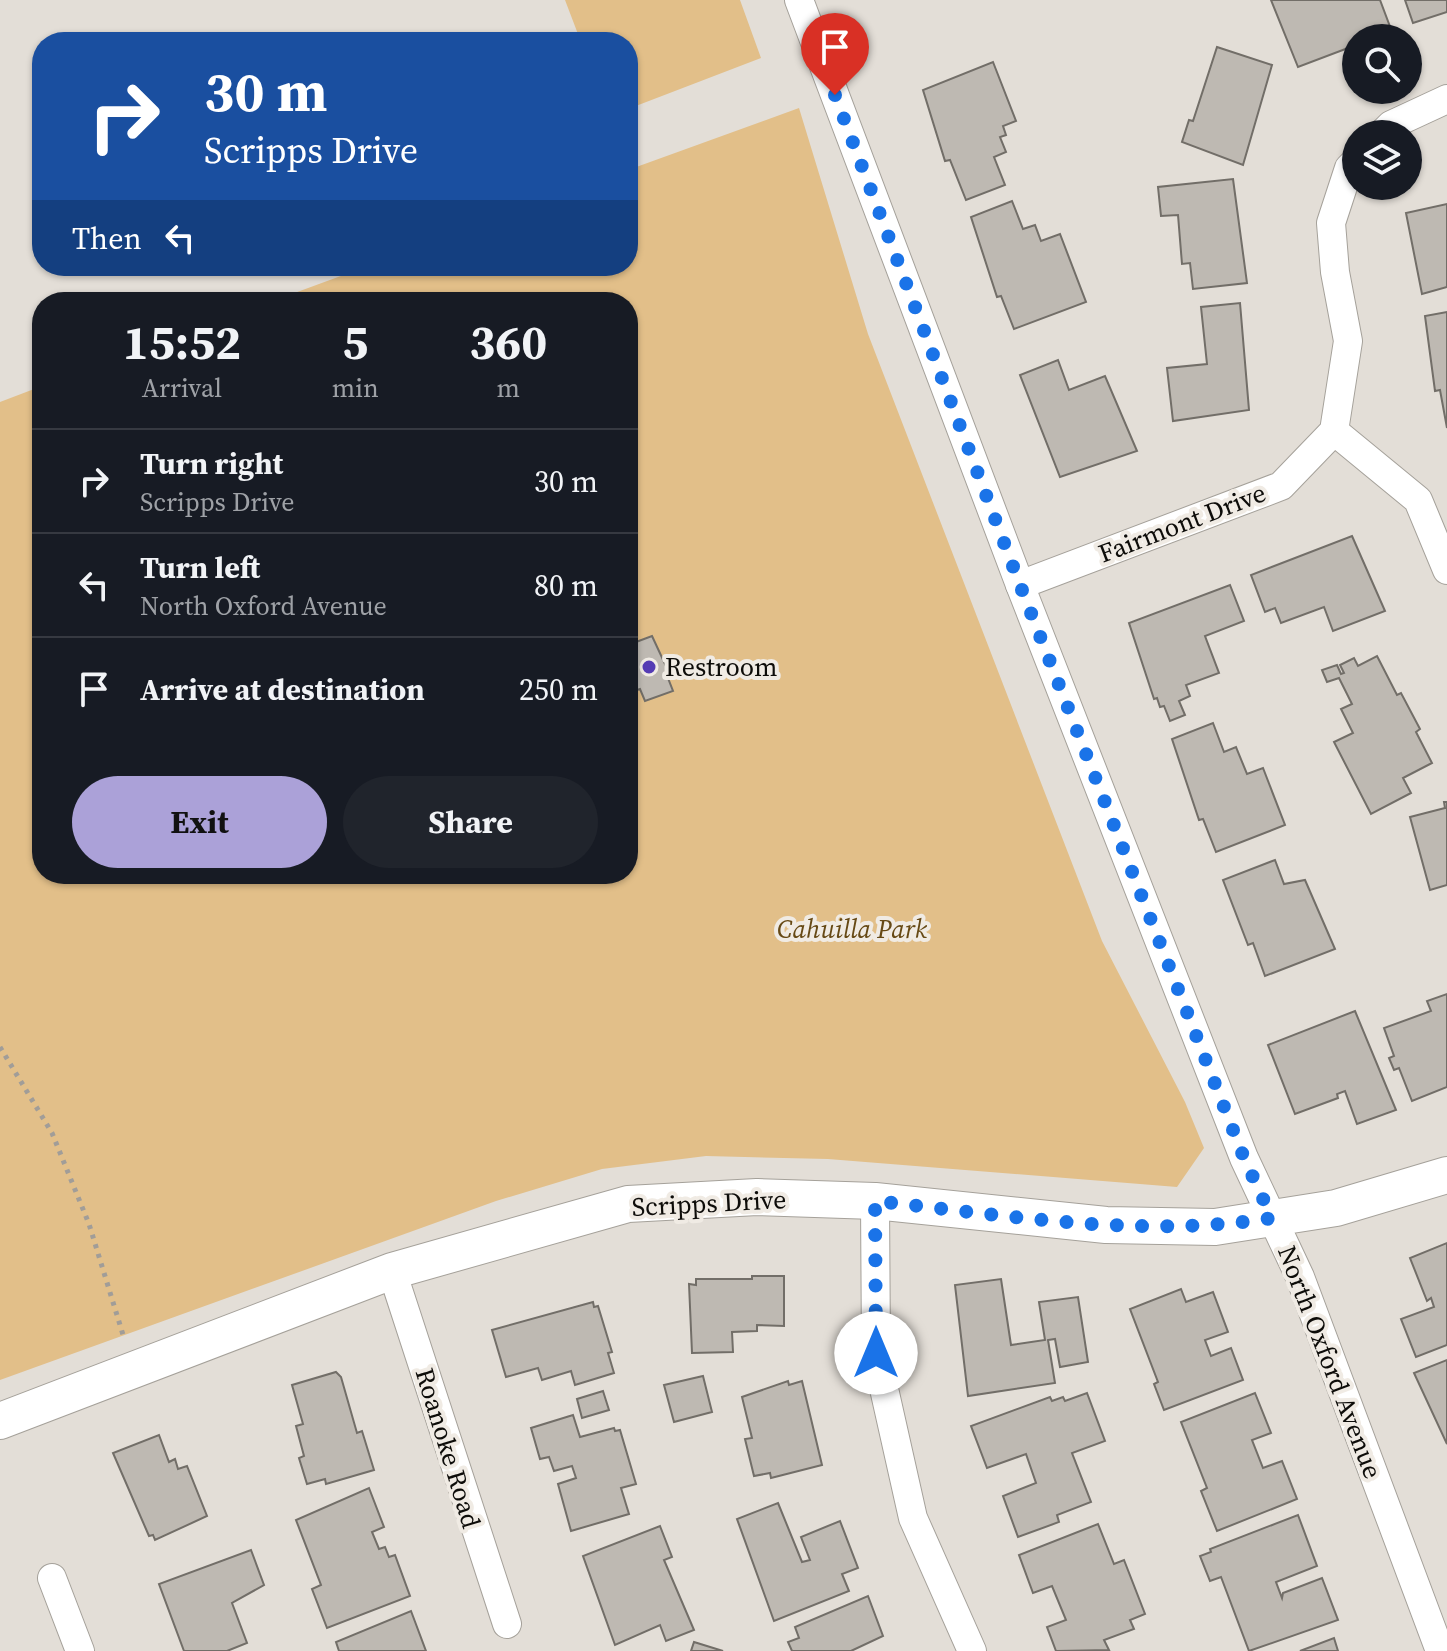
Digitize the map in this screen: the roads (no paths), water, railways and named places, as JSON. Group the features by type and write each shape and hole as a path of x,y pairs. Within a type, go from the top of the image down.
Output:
{"street":[{"name":"North Oxford Avenue","path":"799,0 1020,585 1244,1158 1300,1277 1440,1651"},
{"path":"1402,120 1447,99"},
{"path":"1342,189 1331,223 1335,272 1348,341 1334,431 1418,500 1447,570"},
{"name":"Fairmont Drive","path":"1020,585 1281,486 1334,431"},
{"name":"Scripps Drive","path":"0,1421 392,1271 628,1204 757,1197 875,1201 1106,1225 1215,1227 1336,1208 1447,1175"},
{"path":"875,1201 876,1353 913,1518 972,1651"},
{"name":"Roanoke Road","path":"392,1271 507,1624"},
{"path":"52,1578 80,1651"}],"place":[{"name":"Restroom","path":"649,667"}],"park label":[{"name":"Cahuilla Park","path":"852,929"}]}
